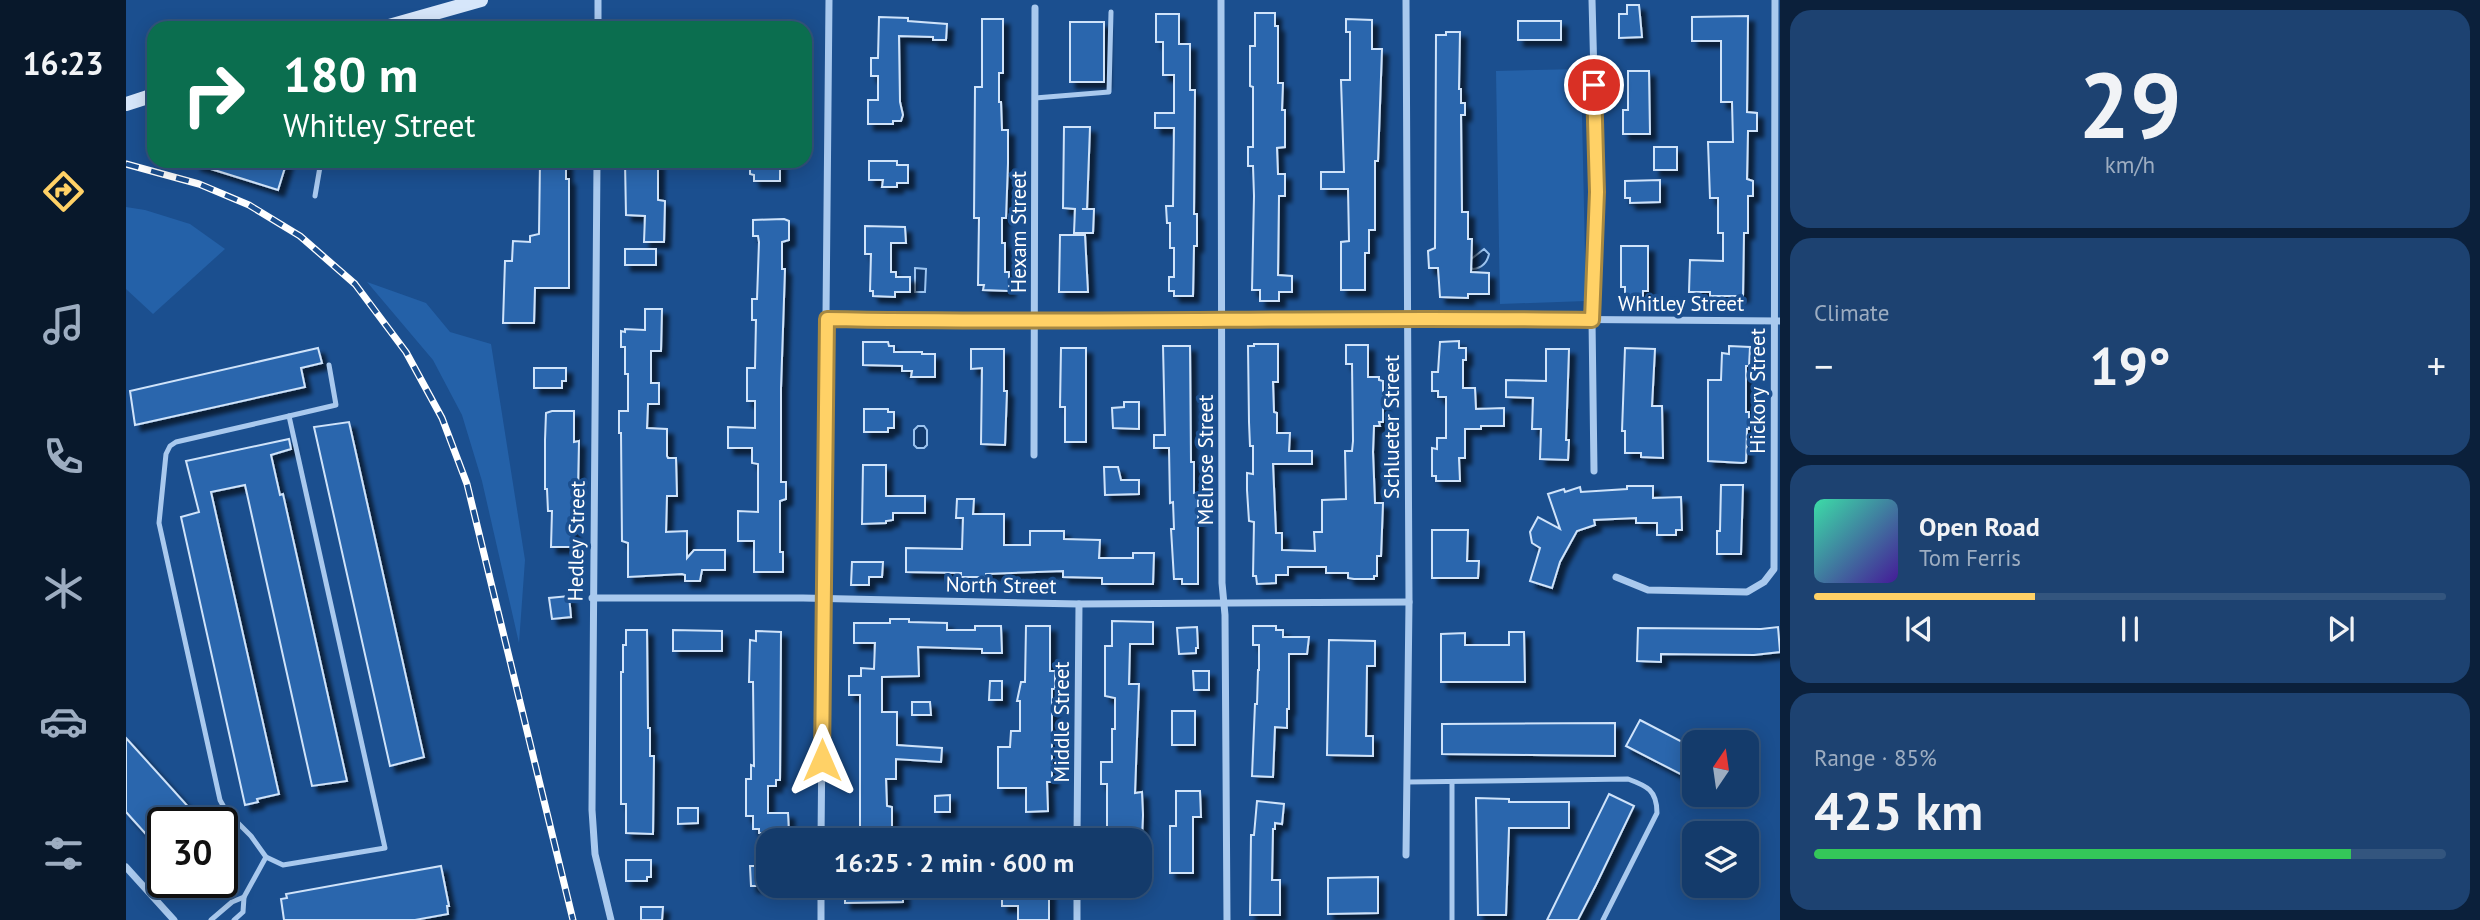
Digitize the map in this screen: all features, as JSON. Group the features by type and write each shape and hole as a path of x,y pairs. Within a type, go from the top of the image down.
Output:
{"main road":[{"path":"407,21 481,0"},
{"path":"126,104 147,97"}],"street":[{"path":"598,0 598,21"},
{"path":"821,828 829,0"},
{"name":"Melrose Street","path":"1221,0 1222,583 1227,920"},
{"name":"Schlueter Street","path":"1406,0 1409,602 1406,855"},
{"path":"1592,0 1597,192 1592,320 1594,471"},
{"name":"Hickory Street","path":"1616,577 1648,590 1747,592 1764,582 1774,569 1777,321 1775,0"},
{"name":"Hexam Street","path":"1034,456 1035,8"},
{"name":"Hedley Street","path":"597,168 592,810 595,854 611,920"},
{"name":"Whitley Street","path":"827,319 1035,321 1408,318 1777,321"},
{"name":"North Street","path":"592,598 1079,604 1409,602"},
{"name":"Middle Street","path":"1077,828 1079,604"},
{"path":"126,867 174,920"},
{"path":"821,898 821,920"},
{"path":"1077,898 1077,920"}],"lane":[{"path":"1035,98 1109,92 1111,12"},
{"path":"315,196 320,168"},
{"path":"289,416 385,848 283,865 266,857 251,836 226,811 220,800 159,523 166,454 170,446 176,442 336,405 329,365"},
{"path":"1408,782 1628,779 1647,786 1657,800 1657,813 1603,920"},
{"path":"1452,782 1452,920"},
{"path":"234,920 243,912 244,897 266,857"},
{"path":"211,920 232,902 244,897"}],"shaded area":[{"path":"1581,69 1586,301 1500,304 1496,71"},
{"path":"126,207 190,224 225,249 153,314 126,289"},
{"path":"1484,249 1489,254 1487,260 1473,269 1470,267 1470,260"},
{"path":"915,268 926,269 925,292 915,292"},
{"path":"367,282 426,303 450,332 491,344 525,560 519,643 482,481 462,415 433,360"},
{"path":"918,426 924,426 927,430 927,445 924,448 914,445 914,430"}],"building":[{"path":"1627,5 1639,5 1642,37 1619,38 1619,14 1627,14"},
{"path":"1255,13 1275,13 1275,26 1278,26 1278,83 1283,83 1285,147 1277,148 1278,174 1285,174 1285,196 1279,196 1278,275 1292,276 1292,292 1279,292 1279,301 1260,301 1260,290 1252,290 1254,196 1253,166 1248,166 1248,147 1253,147 1250,46 1255,46"},
{"path":"1156,14 1179,14 1179,44 1190,44 1190,90 1195,90 1194,214 1197,214 1193,296 1174,296 1174,291 1169,291 1169,277 1174,277 1174,248 1170,248 1170,223 1167,223 1166,206 1173,206 1174,128 1155,128 1155,113 1174,113 1174,75 1163,75 1163,42 1156,42"},
{"path":"1748,16 1747,112 1757,113 1757,131 1748,131 1747,179 1753,181 1753,196 1748,196 1748,233 1744,233 1743,296 1710,296 1710,292 1689,292 1690,260 1723,261 1723,233 1718,233 1718,198 1710,198 1708,142 1733,142 1732,102 1721,102 1721,41 1692,41 1692,17"},
{"path":"879,17 947,24 946,40 899,36 900,102 903,115 901,121 893,121 893,124 868,124 868,100 878,100 878,76 871,76 871,58 878,58"},
{"path":"982,19 1003,19 1003,73 999,73 999,102 1002,130 1008,130 1008,163 1006,218 1002,218 1002,243 1005,243 1005,272 1009,272 1009,291 983,290 984,285 978,285 979,218 974,218 975,87 982,87"},
{"path":"1346,19 1372,20 1372,49 1382,49 1378,161 1375,161 1375,230 1369,230 1369,253 1365,253 1365,290 1341,290 1341,242 1349,241 1348,189 1321,189 1321,172 1344,172 1341,80 1350,80 1350,32 1346,32"},
{"path":"1518,21 1561,21 1561,40 1518,40"},
{"path":"1070,22 1104,22 1104,82 1070,82"},
{"path":"1446,32 1460,32 1459,89 1461,103 1465,103 1465,115 1461,115 1462,212 1468,212 1468,239 1472,239 1471,272 1489,273 1489,294 1468,294 1468,298 1440,297 1438,268 1429,268 1428,251 1435,248 1436,35 1446,35"},
{"path":"1628,71 1649,71 1650,134 1623,134 1623,110 1628,110"},
{"path":"1064,127 1090,127 1087,209 1094,209 1093,233 1074,233 1075,209 1063,208"},
{"path":"1654,147 1677,147 1677,170 1654,170"},
{"path":"869,161 897,161 897,165 908,165 908,183 897,183 897,187 882,187 883,180 869,180"},
{"path":"208,168 285,168 278,190"},
{"path":"540,168 566,168 566,179 569,179 569,288 535,288 534,323 503,323 505,261 512,261 513,241 530,242 530,236 539,234"},
{"path":"625,168 658,168 658,200 665,201 664,242 644,242 645,216 626,215"},
{"path":"750,168 780,168 780,181 754,181 754,175 750,174"},
{"path":"1660,180 1660,202 1630,203 1630,198 1625,198 1625,181"},
{"path":"753,220 789,221 789,240 782,242 782,269 785,269 781,482 786,482 786,499 780,501 780,552 783,552 783,572 754,572 754,541 738,541 738,511 758,512 758,464 752,463 752,448 728,448 728,427 755,428 755,401 747,401 747,368 755,368 756,320 752,320 752,299 757,299 759,242 758,236 753,236"},
{"path":"865,226 905,227 906,243 891,243 891,272 896,272 896,277 910,277 910,292 895,292 895,297 873,296 873,291 870,291 871,254 865,254"},
{"path":"1060,235 1085,235 1088,292 1059,292"},
{"path":"1621,246 1648,246 1648,291 1643,291 1643,298 1625,298 1625,287 1621,287"},
{"path":"625,249 656,249 656,265 625,265"},
{"path":"645,309 662,309 661,351 651,351 651,383 659,383 659,404 648,404 647,428 667,429 667,456 676,458 677,496 667,496 666,532 687,531 687,558 694,550 725,550 725,570 702,570 700,581 685,581 685,575 682,574 628,577 628,543 622,541 619,411 628,411 628,374 625,374 625,347 621,347 621,331 645,330"},
{"path":"1459,341 1459,348 1466,348 1463,388 1475,388 1476,409 1504,408 1504,426 1465,429 1465,458 1459,458 1460,481 1436,481 1436,476 1432,476 1432,448 1437,449 1437,438 1446,438 1446,397 1438,397 1438,391 1432,391 1432,372 1438,372 1440,342"},
{"path":"863,342 888,342 889,346 894,346 894,352 935,354 935,377 911,377 912,371 902,371 902,366 863,365"},
{"path":"1278,344 1278,382 1273,382 1277,433 1290,433 1289,451 1312,451 1312,464 1273,464 1276,533 1282,533 1282,550 1315,551 1314,532 1322,532 1322,500 1346,499 1345,451 1352,451 1353,441 1352,364 1346,364 1346,345 1368,345 1368,377 1379,377 1379,380 1383,381 1383,422 1379,422 1380,426 1374,426 1375,503 1383,503 1381,556 1377,556 1377,576 1374,576 1374,579 1348,578 1348,573 1326,573 1326,567 1288,567 1288,575 1276,575 1276,583 1257,584 1256,576 1253,576 1254,522 1249,521 1247,490 1247,473 1253,474 1248,346"},
{"path":"1163,346 1190,346 1191,462 1194,462 1194,493 1198,493 1198,584 1182,584 1182,579 1174,579 1169,448 1154,448 1154,435 1165,435"},
{"path":"1729,346 1750,347 1749,366 1746,366 1746,412 1749,412 1749,429 1746,462 1743,463 1708,461 1708,380 1721,380 1722,353 1729,354"},
{"path":"318,348 322,363 301,368 305,387 135,425 130,391"},
{"path":"1061,348 1086,348 1086,442 1065,442 1065,407 1060,407"},
{"path":"1625,348 1655,349 1652,406 1662,406 1663,458 1625,453 1625,431 1622,431"},
{"path":"971,349 1004,349 1004,391 1007,391 1005,445 981,444 982,368 971,369"},
{"path":"1546,349 1569,349 1566,440 1569,440 1568,460 1540,459 1541,429 1532,429 1533,398 1506,397 1506,380 1546,381"},
{"path":"534,368 566,368 566,381 562,381 562,388 534,388"},
{"path":"1124,402 1139,402 1139,429 1113,428 1112,408 1124,407"},
{"path":"864,409 888,409 888,412 894,412 894,428 888,428 888,432 864,432"},
{"path":"574,411 574,442 579,441 578,489 573,489 573,547 551,547 552,511 548,511 545,489 545,440 546,413"},
{"path":"349,422 424,757 390,766 314,427"},
{"path":"289,439 291,449 271,455 280,495 283,494 347,781 312,786 245,485 211,492 279,794 245,805 181,517 199,512 186,461"},
{"path":"863,465 886,465 886,496 925,496 925,513 893,513 893,520 886,523 862,524"},
{"path":"1104,467 1118,467 1121,480 1139,480 1139,494 1105,495"},
{"path":"1721,485 1743,485 1741,554 1717,554"},
{"path":"1627,486 1653,486 1653,498 1681,497 1682,530 1676,530 1676,535 1657,535 1657,523 1636,523 1636,518 1594,520 1595,525 1577,531 1560,562 1552,588 1530,581 1540,548 1532,543 1530,532 1538,517 1560,529 1548,494 1580,487 1581,492 1627,489"},
{"path":"957,499 974,499 973,514 1004,514 1004,545 1030,545 1030,531 1064,531 1064,539 1100,540 1099,558 1133,558 1133,553 1154,553 1153,584 1102,584 1102,578 1063,577 1063,571 986,574 986,577 961,577 961,573 906,572 906,548 962,549 963,518 956,518"},
{"path":"1432,530 1468,530 1467,561 1479,561 1478,578 1432,578"},
{"path":"852,562 883,562 882,577 869,577 869,585 851,585"},
{"path":"569,596 571,617 552,619 549,598"},
{"path":"890,619 909,619 909,622 947,623 947,630 1001,626 1002,653 982,653 982,649 918,647 919,676 882,677 882,712 897,712 897,745 942,748 941,762 896,759 896,779 886,779 887,806 892,807 892,828 860,828 860,695 849,695 849,676 861,676 861,668 874,669 875,643 854,643 854,623 890,623"},
{"path":"1112,621 1153,622 1153,644 1130,644 1129,684 1139,684 1135,793 1142,792 1142,828 1100,828 1107,827 1107,784 1101,784 1101,762 1112,762 1112,729 1115,729 1115,698 1105,696 1105,646 1112,646"},
{"path":"1026,626 1050,626 1050,671 1055,671 1055,689 1052,689 1052,782 1047,782 1048,811 1026,812 1026,788 998,788 998,747 1010,747 1011,731 1020,731 1020,701 1017,701 1021,682 1025,682"},
{"path":"1253,626 1276,626 1276,630 1283,630 1283,637 1309,637 1307,654 1289,654 1287,728 1275,727 1273,777 1252,776 1259,670 1259,645 1253,645"},
{"path":"1197,627 1196,653 1179,654 1177,628"},
{"path":"1778,627 1780,652 1754,655 1661,654 1661,662 1637,661 1638,628"},
{"path":"626,630 647,630 648,728 650,756 654,756 653,834 626,833 626,804 621,804 621,672"},
{"path":"673,630 722,631 722,651 673,651"},
{"path":"756,631 781,632 780,780 776,780 776,786 768,786 768,813 788,813 789,828 753,829 753,816 746,816 746,779 751,779 751,765 754,766 753,682 749,682 750,640 756,641"},
{"path":"1509,632 1524,632 1525,682 1441,682 1441,634 1465,633 1465,645 1509,645"},
{"path":"1329,640 1375,641 1375,666 1367,666 1366,736 1373,736 1373,756 1327,755"},
{"path":"1193,671 1209,671 1209,690 1194,690"},
{"path":"990,681 1002,681 1002,700 989,700"},
{"path":"912,702 930,702 931,715 912,715"},
{"path":"1172,711 1195,711 1195,745 1172,745"},
{"path":"1640,720 1682,742 1682,775 1626,746"},
{"path":"1615,723 1615,756 1442,754 1442,724"},
{"path":"126,738 188,807 147,807 147,835 126,812"},
{"path":"1176,791 1200,791 1201,817 1193,817 1193,873 1170,873 1170,826 1176,826"},
{"path":"1609,794 1634,806 1596,885 1578,920 1547,920"},
{"path":"950,795 950,812 935,812 935,796"},
{"path":"1476,798 1509,799 1509,802 1569,802 1569,828 1509,828 1506,915 1478,915"},
{"path":"1257,801 1284,804 1282,824 1275,823 1273,829 1272,880 1280,880 1280,915 1250,915 1251,835 1254,835"},
{"path":"678,808 698,808 698,823 678,824"},
{"path":"626,860 651,860 651,877 647,877 647,881 626,881"},
{"path":"441,866 449,906 448,914 415,920 284,920 281,899 287,898 286,894"},
{"path":"750,866 756,866 756,886 751,886"},
{"path":"1378,877 1378,913 1328,914 1328,878"},
{"path":"845,898 903,898 903,902 845,903"},
{"path":"1002,898 1049,898 1049,920 1018,920 1018,906 1002,906"},
{"path":"641,907 663,907 662,920 641,920"}],"railway":[{"path":"126,164 199,184 249,205 300,236 355,284 406,352 442,418 467,484 573,920"}],"route":[{"path":"822,760 827,319 1592,320 1597,192 1594,85"}]}
